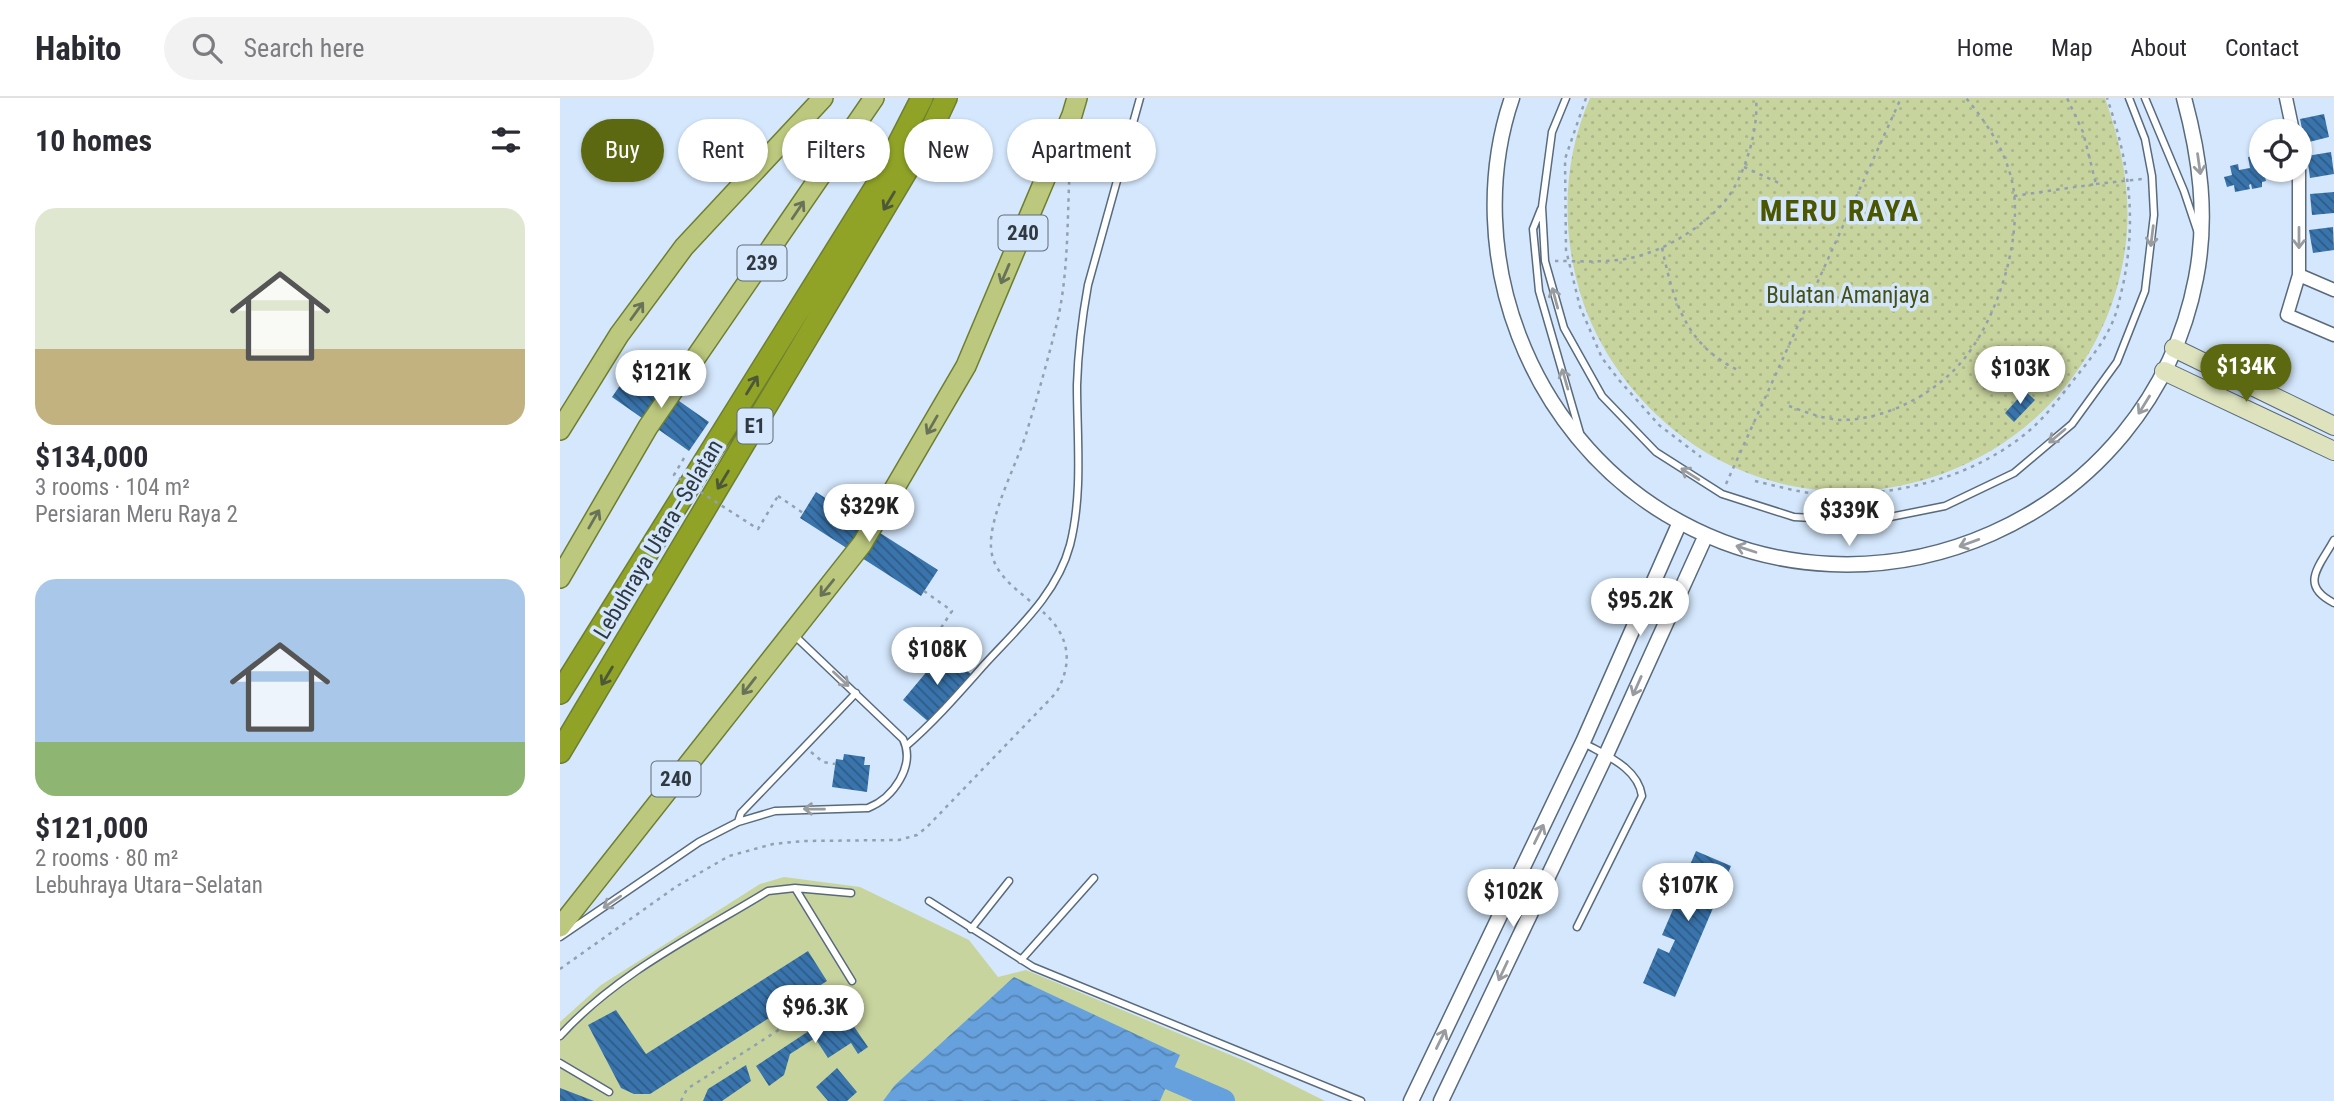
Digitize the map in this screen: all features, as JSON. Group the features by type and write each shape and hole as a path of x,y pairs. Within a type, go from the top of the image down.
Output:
{"highway":[{"name":"Lebuhraya Utara–Selatan","path":"560,693 880,180 922,98"},
{"name":"Lebuhraya Utara–Selatan","path":"560,752 932,128 946,98"}],"main road":[{"path":"560,430 620,335 684,247 823,98"},
{"name":"239","path":"560,578 648,427 874,98"},
{"name":"240","path":"560,927 862,544 966,366 1077,98"},
{"path":"2174,348 2334,426"},
{"path":"2164,371 2334,451"}],"street":[{"path":"1513,98 1497,163 1494,213 1499,264 1510,313 1528,360 1553,404 1583,444 1628,487 1680,522 1706,535 1752,551 1800,562 1848,565 1897,562 1945,552 1990,536 2023,519 2073,485 2109,451 2139,413 2174,348 2196,277 2201,240 2200,170 2183,98"},
{"path":"2286,98 2290,119"},
{"path":"2299,182 2299,275 2287,315 2334,335"},
{"path":"2299,275 2334,290"},
{"path":"1411,1101 1583,742 1680,522"},
{"path":"1441,1101 1606,755 1706,535"}],"lane":[{"path":"906,746 929,726 1037,607 1062,568 1070,545 1077,480 1077,383 1083,311 1140,98"},
{"path":"1566,98 1552,132 1542,207 1545,261 1564,328 1602,396 1656,453 1722,494 1794,517 1870,521 1945,506 2014,473 2072,424 2117,362 2145,291 2154,215 2152,176 2145,139 2129,98"},
{"path":"2145,98 2184,191 2201,240"},
{"path":"1542,207 1534,229 1539,290 1583,444"},
{"path":"2334,540 2314,577 2315,590 2334,603"},
{"path":"560,937 699,842 737,822 775,811 801,808 859,809 874,805 902,775 908,759 906,746 896,732 791,632"},
{"path":"737,822 741,813 856,693"},
{"path":"1577,927 1642,796 1640,783 1632,774 1583,742"},
{"path":"1021,960 1094,878"},
{"path":"971,929 1009,881"},
{"path":"795,888 852,981"},
{"path":"560,1036 609,989 768,891 795,888 850,893"},
{"path":"929,901 1021,960 1046,972 1361,1101"},
{"path":"560,1063 610,1092"}],"path":[{"path":"1586,98 1565,159 1567,261 1580,307 1602,358 1619,380 1658,425 1701,457"},
{"path":"1545,261 1629,258 1662,248 1703,221 1726,199 1743,167 1751,147 1757,112 1756,98"},
{"path":"1722,494 1901,98"},
{"path":"1789,406 1840,420 1872,416 1913,401 1952,372 1977,339 1994,306 2010,259 2016,216 2013,184 2001,150 1984,120 1966,98"},
{"path":"2067,98 2083,132 2096,184"},
{"path":"1755,481 1822,494 1894,491 1933,481 1991,458 2030,430 2048,412 2099,348 2113,321 2130,246 2129,181 2122,144 2107,98"},
{"path":"1743,167 1779,183"},
{"path":"2014,196 2152,176"},
{"path":"560,969 677,886 729,856 773,844 899,840 916,835 927,827 1056,693 1066,677 1067,657 1063,639 1055,623 999,571 991,553 991,542 998,511 1027,431 1057,321 1062,292 1068,182"},
{"path":"1662,248 1669,281 1680,312 1700,344 1725,364 1740,371"},
{"path":"689,451 674,475 758,529 778,496 803,513"},
{"path":"925,591 952,611 918,663 927,672"},
{"path":"804,747 822,762 835,764"},
{"path":"681,1101 687,1089 839,991"}],"green space":[{"name":"Bulatan Amanjaya","path":"1590,98 2105,98 2122,159 2128,220 2123,262 2100,332 2062,391 2011,438 1951,471 1885,488 1816,490 1747,473 1683,437 1652,410 1637,395 1612,361 1592,325 1576,280 1567,201 1574,149"},
{"path":"784,877 860,887 969,940 998,977 1026,970 1245,1061 1325,1101 560,1101 560,1022 601,985 760,884"}],"water":[{"path":"1014,977 1180,1055 1160,1101 883,1101 895,1085"}],"building":[{"path":"2324,114 2329,137 2312,141 2312,119 2300,119"},
{"path":"2331,152 2334,174 2312,178 2312,155"},
{"path":"2238,164 2239,170 2249,168 2249,182 2262,182 2262,187 2252,189 2251,184 2250,189 2235,192 2234,185 2227,187 2224,177 2232,175 2230,166"},
{"path":"2334,192 2334,213 2312,215 2310,194"},
{"path":"2333,227 2334,250 2313,253 2309,230"},
{"path":"632,368 709,422 689,451 612,397"},
{"path":"2025,391 2035,400 2014,422 2005,413"},
{"path":"816,492 938,570 921,596 800,518"},
{"path":"944,651 971,674 930,723 903,700"},
{"path":"844,754 865,757 864,765 870,765 867,792 832,787 836,759 843,760"},
{"path":"1696,851 1731,866 1675,997 1643,983 1658,948 1669,953 1675,940 1662,935 1677,900 1692,906 1696,896 1680,888"},
{"path":"808,951 827,981 650,1094 634,1094 621,1088 588,1025 616,1010 646,1054"},
{"path":"842,1009 868,1047 858,1054 851,1043 828,1058 815,1038 790,1054 784,1075 769,1086 756,1066"},
{"path":"746,1065 751,1081 722,1101 703,1101 708,1089"},
{"path":"837,1068 857,1092 847,1101 828,1101 816,1087"},
{"path":"560,1088 594,1101 560,1101"}],"waterway":[{"path":"1170,1078 1223,1101"}],"district":[{"name":"MERU RAYA","path":"1840,211"}]}
